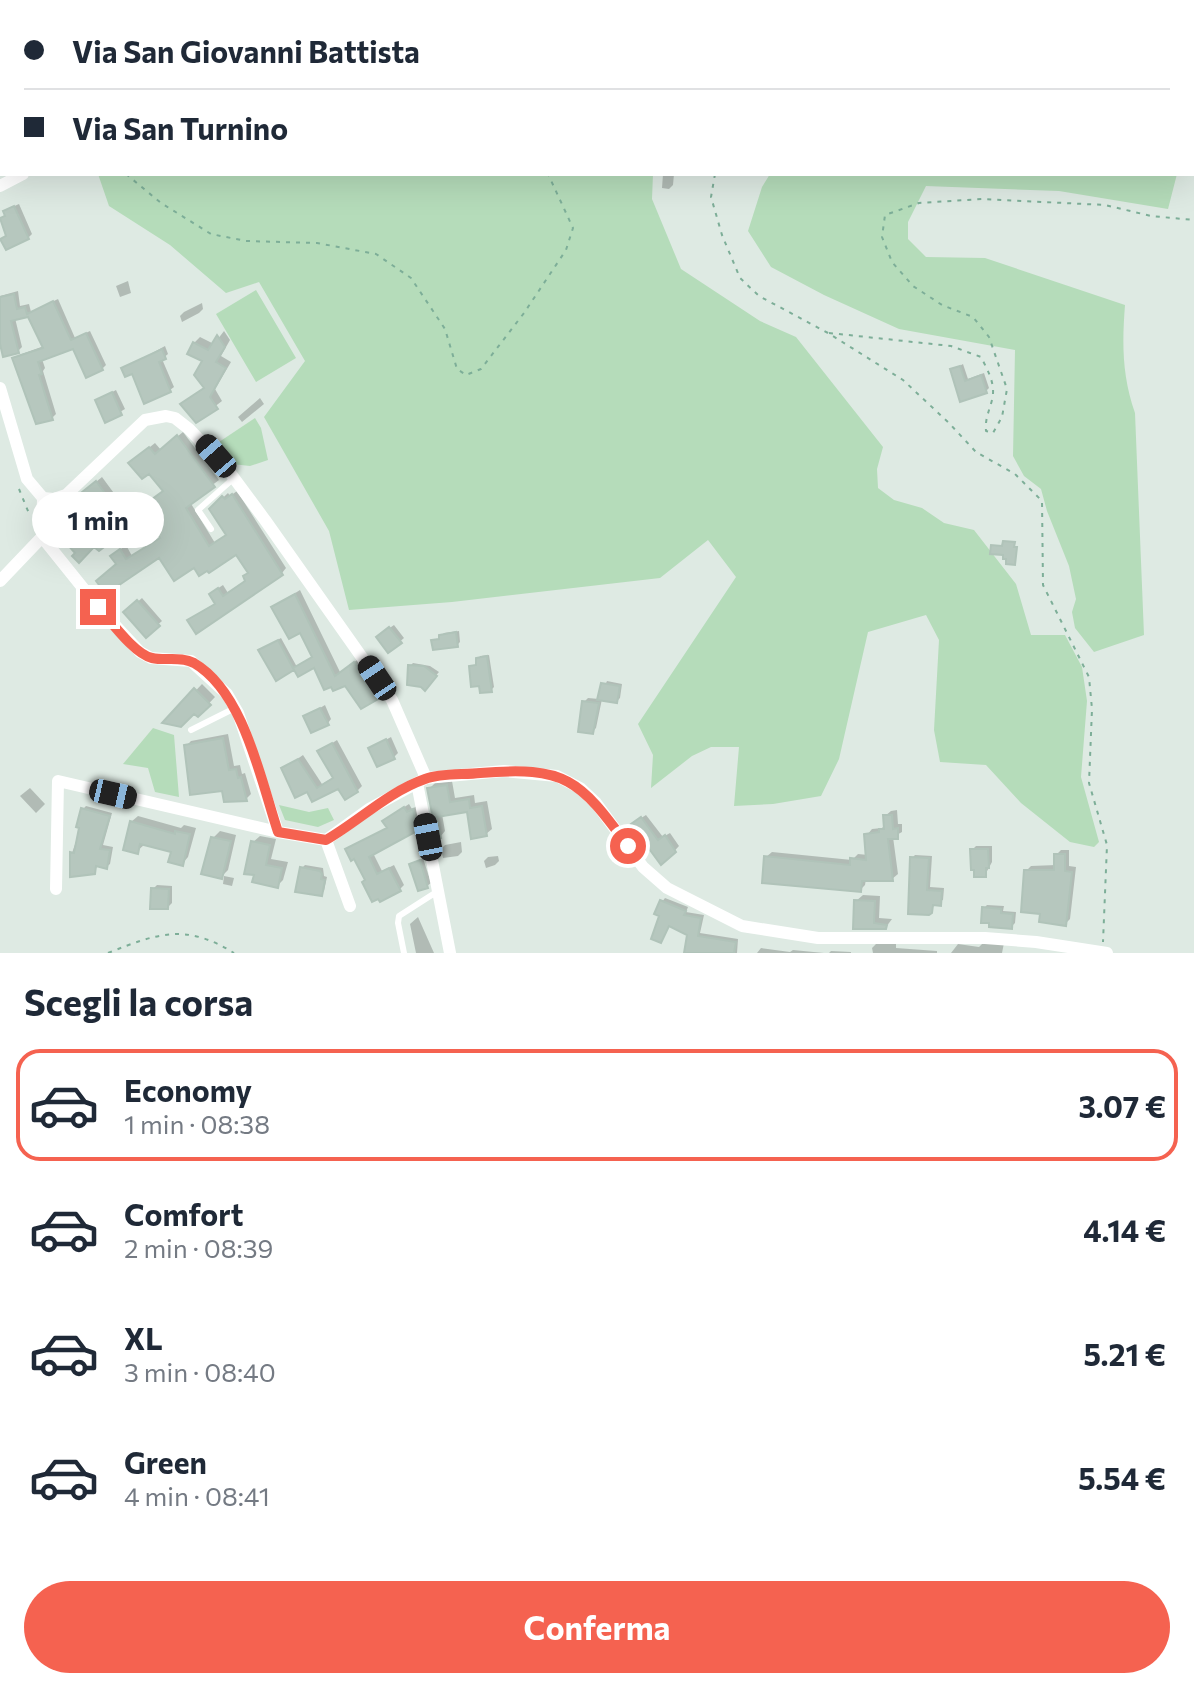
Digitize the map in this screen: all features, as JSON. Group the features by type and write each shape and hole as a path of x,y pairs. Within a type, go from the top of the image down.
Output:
{"street":[{"path":"0,186 19,176"},
{"path":"0,388 27,479 43,498 42,537 98,607 140,652 151,658 191,661 227,694 235,708 278,832"},
{"path":"43,498 54,499 66,495 121,441 154,416 175,418 204,442 234,478 392,700 422,781 450,953"},
{"path":"0,581 42,537"},
{"path":"56,889 58,781 278,832 326,840 369,809 422,781 504,771 557,776 580,788 596,803 643,867 667,888 742,926 818,938 985,938 1104,952"},
{"path":"326,840 350,906"}],"lane":[{"path":"211,529 198,510 234,478"},
{"path":"191,730 235,708"},
{"path":"404,953 399,916 438,891"}],"path":[{"path":"128,176 161,203 211,234 246,241 317,243 376,254 411,278 445,329 457,369 466,375 481,369 524,313 566,250 573,228 549,176"},
{"path":"715,176 711,197 722,235 740,278 759,296 828,333 903,380 976,452 1015,474 1042,501 1043,585 1089,677 1092,709 1089,783 1107,845 1104,952"},
{"path":"828,333 951,346 981,357 992,378 992,399 985,415 986,431 993,433 1002,417 1007,389 989,337 973,317 942,305 913,286 892,262 882,237 885,215 919,203 982,199 1105,205 1151,216 1194,220"},
{"path":"108,953 168,934 193,933 217,942 234,953"}],"green space":[{"path":"99,176 653,176 652,199 681,269 760,321 796,337 883,447 877,469 878,488 894,500 922,508 944,523 974,530 1016,584 1031,635 1065,635 1082,667 1087,701 1081,777 1099,842 1094,847 1070,842 1021,803 986,765 940,762 934,730 939,640 926,615 868,632 839,759 821,796 773,804 734,806 739,747 711,747 692,756 651,788 653,755 638,724 736,577 708,540 660,578 452,602 349,610 329,531 264,417 305,361 259,282 226,293 170,245 109,206"},
{"path":"769,176 1176,176 1168,209 1059,191 926,186 908,222 908,239 926,257 985,258 1125,305 1124,359 1135,413 1144,635 1094,652 1075,628 1072,612 1076,599 1069,566 1041,489 1024,476 1013,456 1015,350 899,329 771,267 748,231 762,187"},
{"path":"256,290 296,358 256,382 216,314"},
{"path":"255,418 261,428 268,460 250,466 232,464 216,444"},
{"path":"153,728 174,735 179,797 155,792 148,768 123,764"},
{"path":"279,805 309,812 328,808 334,820 318,827 285,820"}],"building":[{"path":"14,206 29,239 6,250 0,239 6,236 0,218 5,216 3,211"},
{"path":"14,294 17,309 25,307 27,314 53,301 71,340 86,333 103,370 86,378 73,349 38,362 53,420 36,424 12,358 43,348 28,317 11,321 19,353 3,357 0,297"},
{"path":"217,335 225,347 216,362 226,368 210,397 218,409 196,423 180,404 204,388 194,375 202,361 187,354 193,342 208,350"},
{"path":"162,349 166,359 159,362 171,392 144,404 132,374 125,377 121,368"},
{"path":"960,366 965,381 981,375 987,393 960,402 950,369"},
{"path":"112,392 122,415 105,423 95,400"},
{"path":"177,435 215,487 186,508 209,546 226,535 209,509 222,496 225,499 232,494 283,575 196,634 187,620 215,604 209,594 218,588 223,596 245,581 243,576 248,573 236,555 209,573 207,571 199,576 194,568 174,581 159,558 106,594 96,581 116,564 110,556 120,549 126,559 160,538 141,507 163,491 149,474 142,479 128,463 149,447 155,454"},
{"path":"96,481 115,507 94,522 108,544 99,551 94,547 79,563 72,556 75,553 59,535 78,522 66,505"},
{"path":"1003,541 1015,542 1015,565 1006,564 1003,555 990,554 991,545 1002,546"},
{"path":"295,594 335,676 354,662 380,698 361,709 345,686 333,691 331,687 324,690 314,668 298,677 293,668 312,657 300,633 289,639 271,607"},
{"path":"137,600 160,626 146,638 123,612"},
{"path":"389,627 402,643 388,653 376,637"},
{"path":"456,632 458,647 433,650 431,640"},
{"path":"278,640 294,670 276,681 258,650"},
{"path":"487,656 492,692 480,693 479,686 471,687 469,666 476,665 476,658"},
{"path":"408,665 424,666 437,676 425,691 421,687 407,685"},
{"path":"601,683 620,686 617,703 597,700"},
{"path":"194,688 211,705 198,717 194,714 181,727 162,723"},
{"path":"582,701 599,703 593,734 578,732"},
{"path":"320,708 329,725 311,733 303,716"},
{"path":"223,738 229,770 236,769 238,778 241,777 247,801 224,802 222,791 190,795 184,745"},
{"path":"386,739 395,759 377,767 368,748"},
{"path":"332,743 358,792 345,800 338,789 312,802 307,792 295,798 281,768 298,759 317,788 333,778 317,751"},
{"path":"447,785 450,802 469,799 470,808 482,806 487,836 471,839 467,812 437,817 441,838 437,839 427,788"},
{"path":"404,807 407,812 413,809 417,831 369,857 377,874 389,868 401,891 380,902 378,899 372,902 362,882 365,880 345,849 387,828 382,821"},
{"path":"81,808 110,816 100,849 110,850 107,869 96,866 95,874 70,877 70,852 74,853"},
{"path":"883,815 892,815 893,829 898,828 898,839 888,839 893,881 862,881 861,892 762,883 764,856 850,865 850,858 866,860 864,834 884,829"},
{"path":"641,817 658,840 665,835 676,852 661,865 631,824"},
{"path":"130,821 175,834 175,831 190,834 183,866 168,862 171,852 140,844 138,854 123,850"},
{"path":"211,837 231,841 222,879 201,874"},
{"path":"251,841 270,845 266,865 282,868 278,888 252,882 254,875 244,874"},
{"path":"970,849 988,849 986,877 974,877"},
{"path":"1054,854 1065,854 1065,871 1072,872 1066,926 1039,922 1040,914 1021,912 1024,870 1054,870"},
{"path":"910,857 929,858 927,890 942,891 941,906 933,905 929,915 908,914"},
{"path":"420,860 428,888 418,891 409,864"},
{"path":"300,867 320,871 321,879 325,880 322,896 295,892"},
{"path":"151,888 169,889 168,909 150,909"},
{"path":"660,900 686,911 684,915 701,918 698,936 736,942 734,953 684,953 687,935 669,926 661,943 651,939 659,916 654,914"},
{"path":"854,900 875,901 874,923 887,925 886,929 853,929"},
{"path":"982,907 1013,914 1012,929 989,927 989,923 981,923"}],"route":[{"path":"98,607 140,652 151,658 191,661 227,694 238,713 278,832 326,840 369,809 426,778 526,771 557,776 580,788 596,803 628,846"}]}
